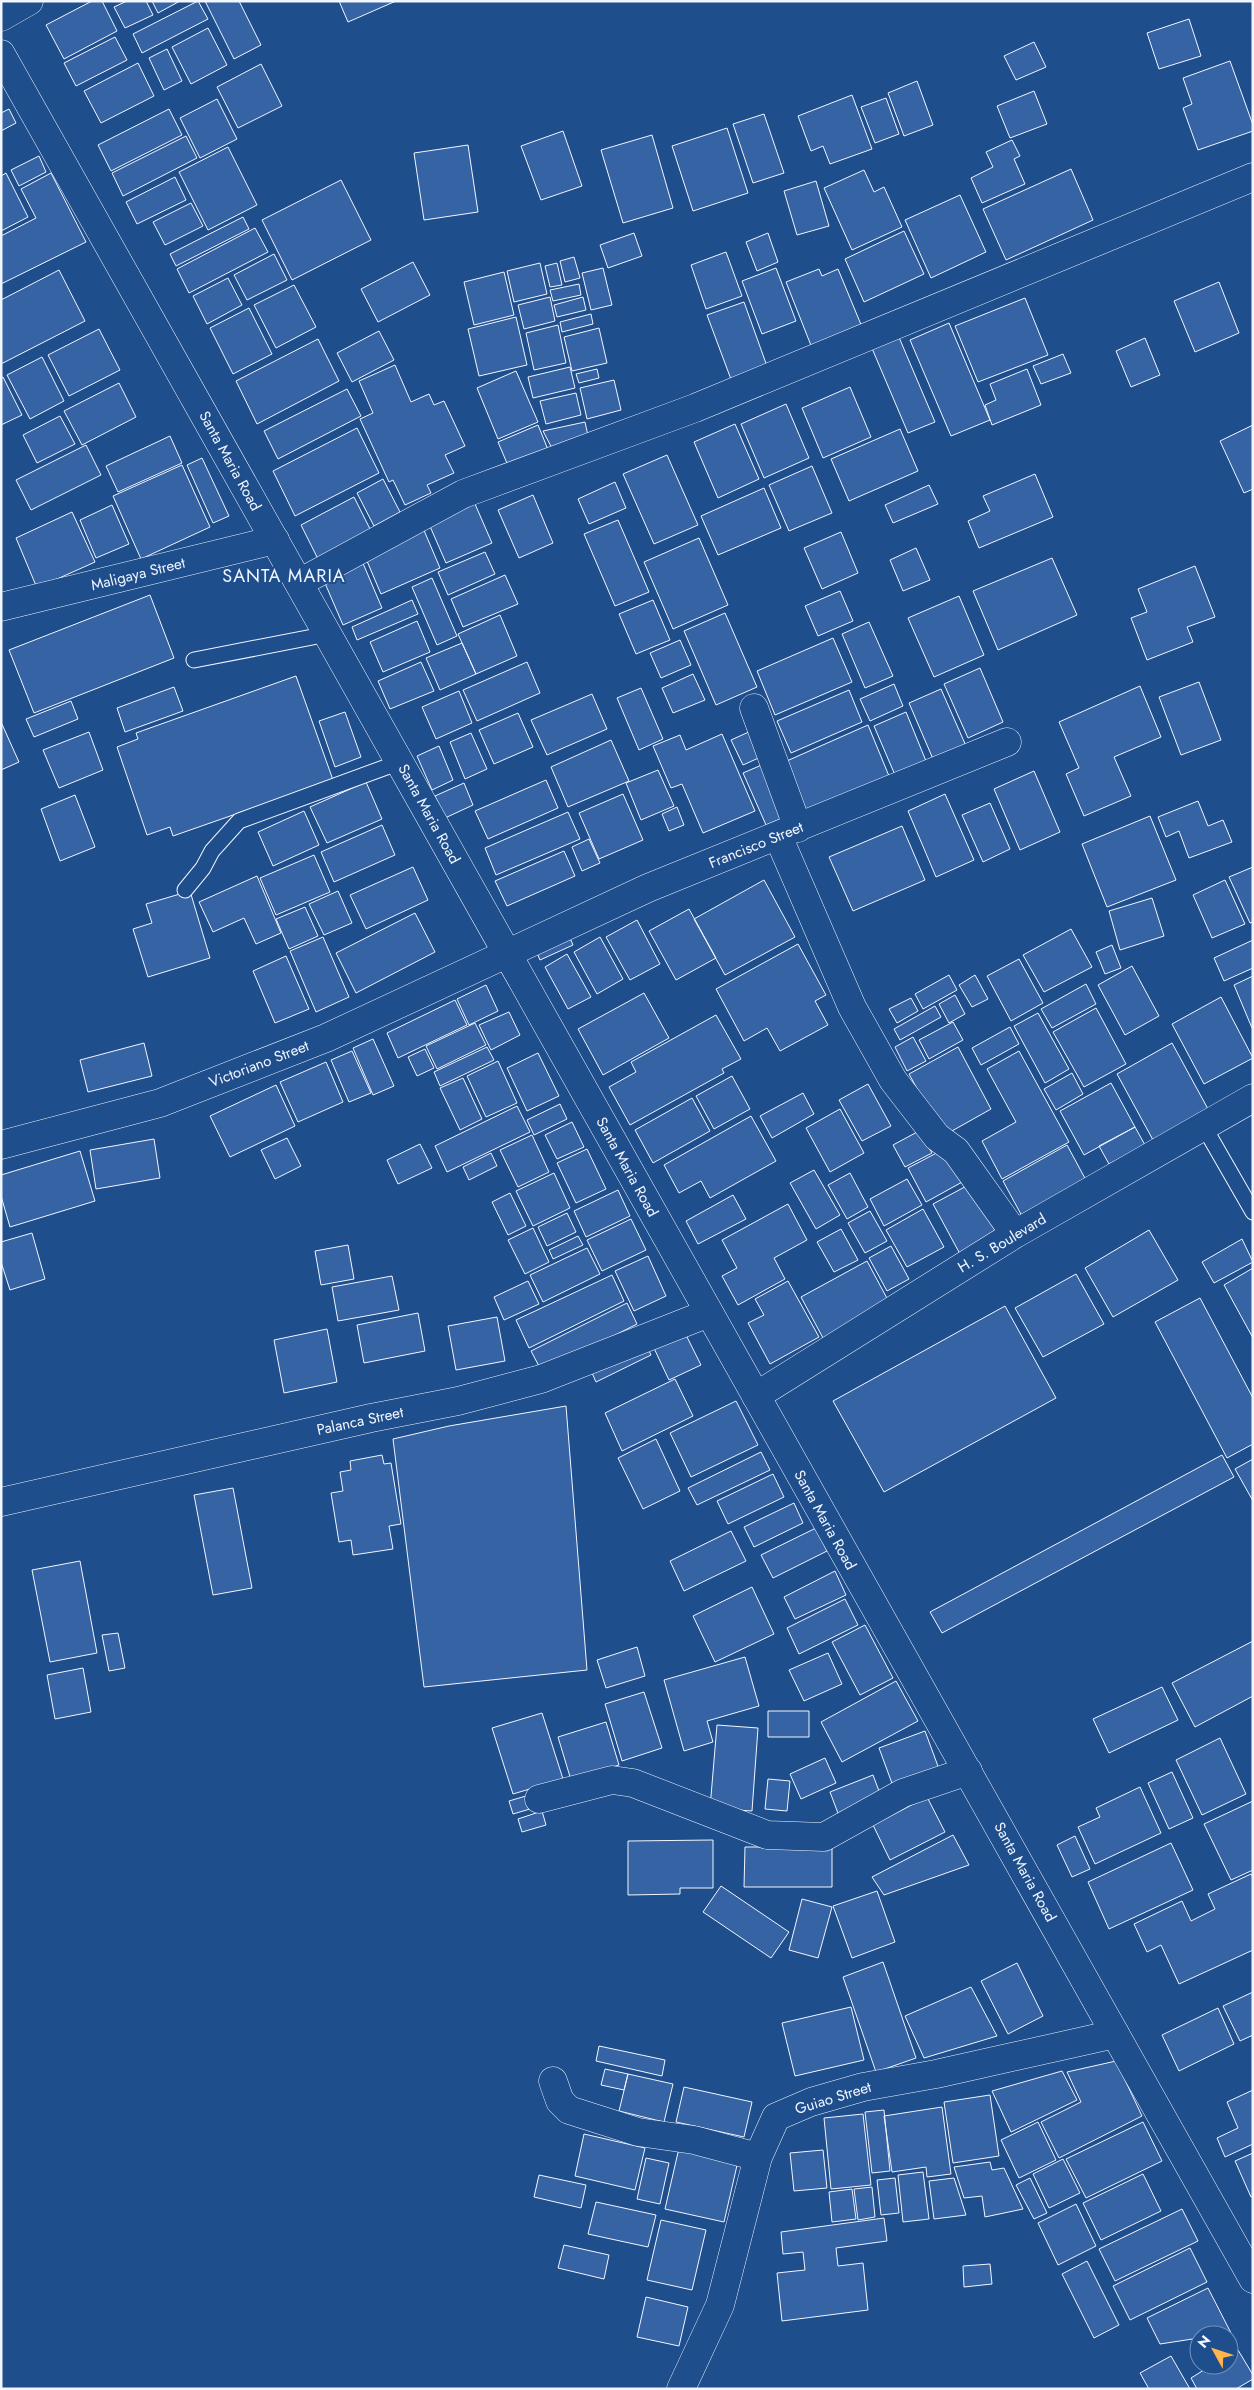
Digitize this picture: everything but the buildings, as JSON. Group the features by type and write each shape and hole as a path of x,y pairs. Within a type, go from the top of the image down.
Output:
{"street":[{"path":"1,17 30,1"},
{"name":"Santa Maria Road","path":"1,54 1253,2279"},
{"path":"299,583 463,494 695,408 1253,177"},
{"name":"Maligaya Street","path":"1,607 275,540"},
{"path":"754,708 788,832 852,1007 893,1080 937,1138 956,1151 1015,1234"},
{"name":"Francisco Street","path":"506,953 648,888 1008,742"},
{"name":"Victoriano Street","path":"1,1146 160,1103 326,1038 506,953"},
{"name":"H. S. Boulevard","path":"756,1396 1015,1234 1253,1098"},
{"name":"Palanca Street","path":"1,1502 361,1420 458,1401 541,1378 710,1313"},
{"path":"539,1799 612,1780 633,1782 767,1835 824,1837 903,1793 968,1771"},
{"name":"Guiao Street","path":"681,2389 720,2305 758,2157 776,2117 811,2102 862,2087 936,2074 1114,2034"},
{"path":"553,2081 560,2101 569,2110 638,2132 694,2140 758,2157"}],"lane":[{"path":"194,660 328,634"},
{"path":"185,890 203,868 212,851 239,821 400,762"},
{"path":"1203,1125 1253,1212"}],"district":[{"name":"SANTA MARIA","path":"284,576"}]}
